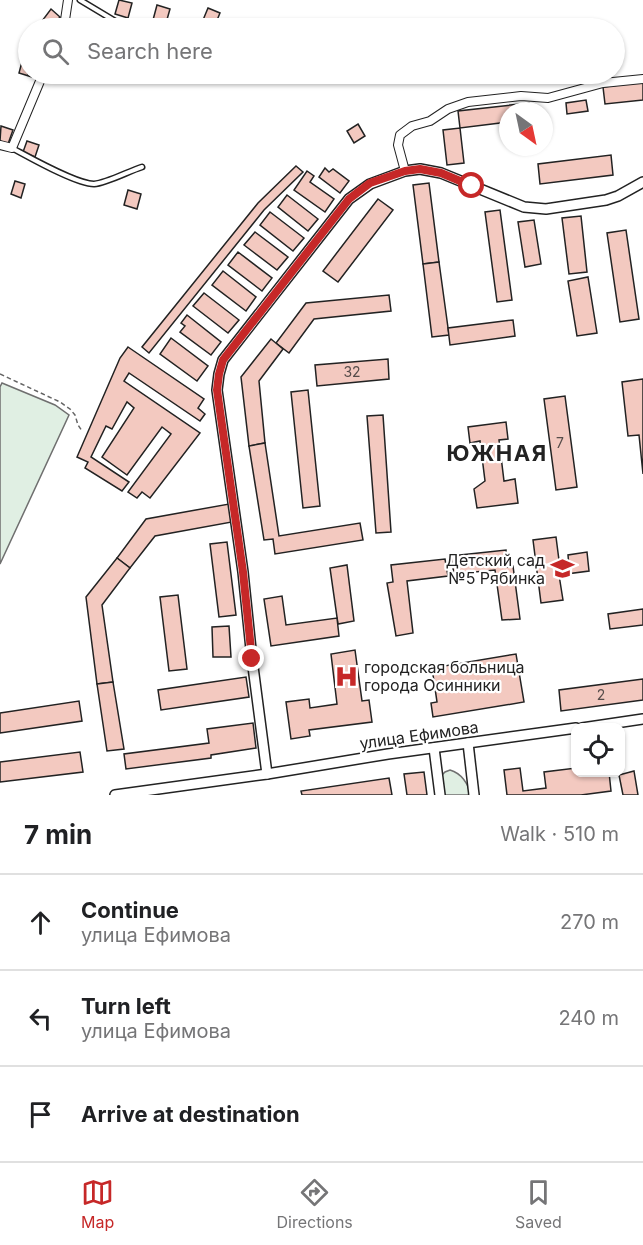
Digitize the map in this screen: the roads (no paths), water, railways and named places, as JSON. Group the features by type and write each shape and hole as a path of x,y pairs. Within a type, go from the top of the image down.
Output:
{"street":[{"path":"65,18 68,0"},
{"path":"625,81 643,79"},
{"path":"0,144 12,148 39,84"},
{"path":"405,171 398,145 400,135 412,126 430,121 448,109 468,102 510,97 548,98 599,84"},
{"path":"267,774 243,572 217,390 223,360 349,199 370,183 405,171 420,169 441,173 524,207 546,209 606,200 643,182"},
{"path":"616,723 643,719"},
{"name":"улица Ефимова","path":"115,795 571,729"},
{"path":"468,743 474,795"},
{"path":"434,748 440,795"}],"lane":[{"path":"80,0 110,18"},
{"path":"12,148 59,172 93,184 142,167"}],"place":[{"name":"Детский сад №5 Рябинка","path":"563,569"},
{"name":"городская больница города Осинники","path":"346,676"}],"district":[{"name":"ЮЖНАЯ","path":"497,453"}]}
